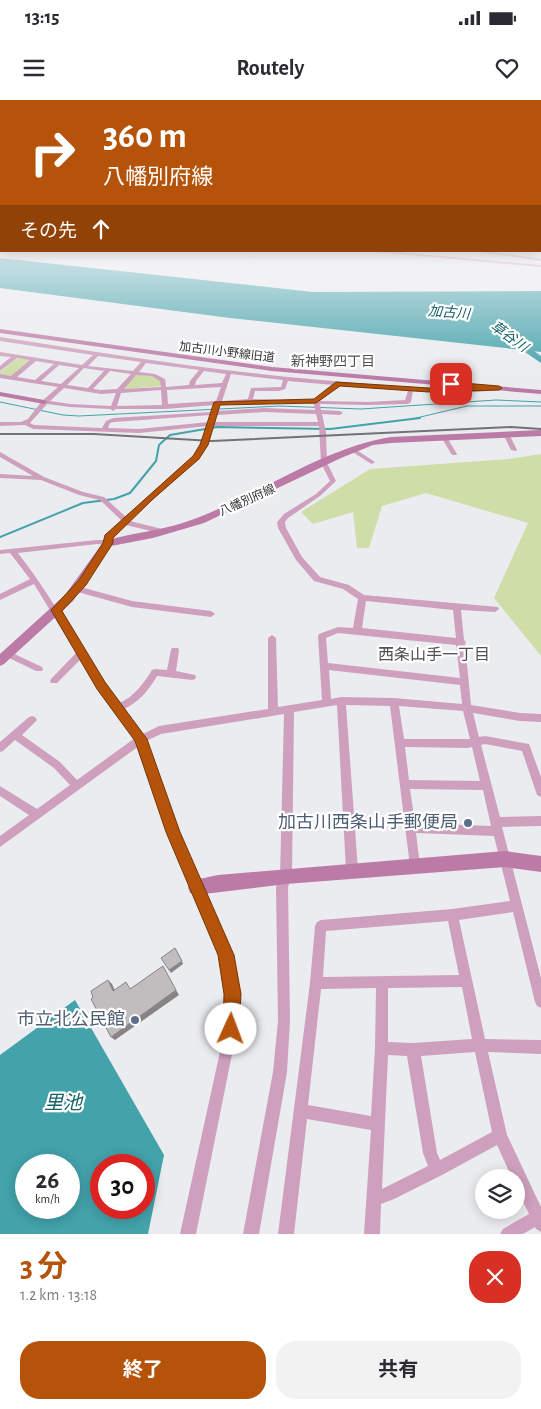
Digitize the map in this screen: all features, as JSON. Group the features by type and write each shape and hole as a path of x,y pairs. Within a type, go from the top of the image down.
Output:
{"street":[{"name":"加古川小野線旧道","path":"0,332 292,371 541,392"},
{"path":"0,339 286,379 411,389 486,390 499,388"},
{"path":"6,345 11,340"},
{"path":"38,350 43,345"},
{"path":"26,423 42,405 98,353"},
{"path":"0,354 27,358 33,357 83,367 135,372 159,378 163,380 165,388 165,407"},
{"path":"0,369 16,356"},
{"path":"12,378 33,357"},
{"path":"113,409 119,391 146,360"},
{"path":"36,382 58,363"},
{"path":"192,386 193,381 203,368"},
{"path":"89,390 109,369"},
{"path":"38,669 4,657 77,589 108,543 108,537 196,457 204,445 213,414 229,372"},
{"path":"0,376 89,390 119,391 223,385"},
{"path":"250,401 253,389 283,388 286,379"},
{"path":"316,402 338,384"},
{"path":"0,394 42,405 113,409 250,401 316,402 342,405 408,402 411,389"},
{"path":"316,402 323,432 324,463 333,478 331,484 286,516 281,522 282,528 299,558 317,580 346,587 362,598 495,609"},
{"path":"261,424 264,410"},
{"path":"104,429 108,422 113,420 264,410 340,413"},
{"path":"166,417 167,430"},
{"path":"0,424 26,423 33,427 139,431 261,424 320,424"},
{"name":"八幡別府線","path":"108,543 163,532 200,520 371,443 391,440 541,433"},
{"path":"506,434 514,450"},
{"path":"444,437 454,454"},
{"path":"353,450 372,462"},
{"path":"0,454 42,478 81,494 105,500 128,523 163,532"},
{"path":"0,476 42,478"},
{"path":"0,552 97,542 108,543"},
{"path":"13,552 36,580 56,610 81,654 141,739 173,832 226,955 232,994 231,1029 223,1075 188,1234"},
{"path":"0,597 36,580"},
{"path":"77,589 132,604 211,614"},
{"path":"357,630 362,598"},
{"path":"457,607 462,642 467,708 541,1002"},
{"path":"327,702 322,636 338,630 357,630 462,642"},
{"path":"272,638 273,712"},
{"path":"171,674 175,650"},
{"path":"54,681 81,654"},
{"path":"325,666 464,682"},
{"path":"118,708 131,702 148,684 152,674 192,677"},
{"path":"341,701 352,870"},
{"path":"0,842 141,739 159,730 341,701 394,702 467,708 520,717 541,718"},
{"path":"394,702 415,866"},
{"path":"252,1234 280,1072 284,1021 282,887 286,876 289,710"},
{"path":"0,748 32,720"},
{"path":"15,735 57,765 77,786"},
{"path":"399,743 468,744 485,740 526,746 541,792"},
{"path":"404,784 487,786"},
{"path":"0,791 37,814"},
{"path":"410,828 498,826 541,822"},
{"path":"196,887 218,882 505,859 541,864"},
{"path":"286,1234 316,983 320,926 452,915 516,906"},
{"path":"452,915 500,1136 540,1221 508,1234"},
{"path":"316,983 382,984 467,981"},
{"path":"372,1234 375,1198 376,1124 382,1048 382,984"},
{"path":"382,1048 413,1050 480,1045 541,1047"},
{"path":"413,1050 430,1153 436,1170"},
{"path":"301,1111 376,1124"},
{"path":"375,1198 389,1194 500,1136"}],"green space":[{"path":"16,359 29,359 31,362 13,376 0,375 0,372"},
{"path":"135,375 153,376 162,381 163,386 124,388"},
{"path":"541,454 541,656 494,598 528,523 426,493 382,506 369,548 357,548 353,512 313,524 301,512 370,469 509,459"}],"water":[{"name":"加古川","path":"0,274 147,274 313,292 541,291 541,352 230,318 0,288"},
{"name":"里池","path":"75,1000 164,1155 155,1199 155,1154 90,1154 90,1219 151,1219 148,1234 0,1234 0,1055"}],"building":[{"path":"175,948 182,961 169,970 161,958"},
{"name":"市立北公民館","path":"163,966 176,990 111,1037 91,999 93,998 91,991 108,980 113,991 126,982 130,989"}],"waterway":[{"name":"草谷川","path":"512,339 541,360"},
{"path":"0,402 63,415 79,416 280,406 361,409 496,400 541,402"},
{"path":"412,419 467,406 541,406"},
{"path":"412,419 420,418"},
{"path":"0,537 83,503 114,499 130,493 156,461 159,445 170,435 217,427 330,429 412,419"}],"railway":[{"path":"0,434 94,434 212,441 511,427 541,429"}],"place":[{"name":"加古川西条山手郵便局","path":"468,823"},
{"name":"市立北公民館","path":"135,1020"}],"district":[{"name":"新神野四丁目","path":"333,362"},
{"name":"西条山手一丁目","path":"434,655"}],"route":[{"path":"231,1029 232,994 226,955 173,832 141,739 101,686 56,610 63,605 82,583 108,543 108,537 196,457 204,445 217,403 316,401 338,384 429,390 486,390 499,388 451,384"}]}
